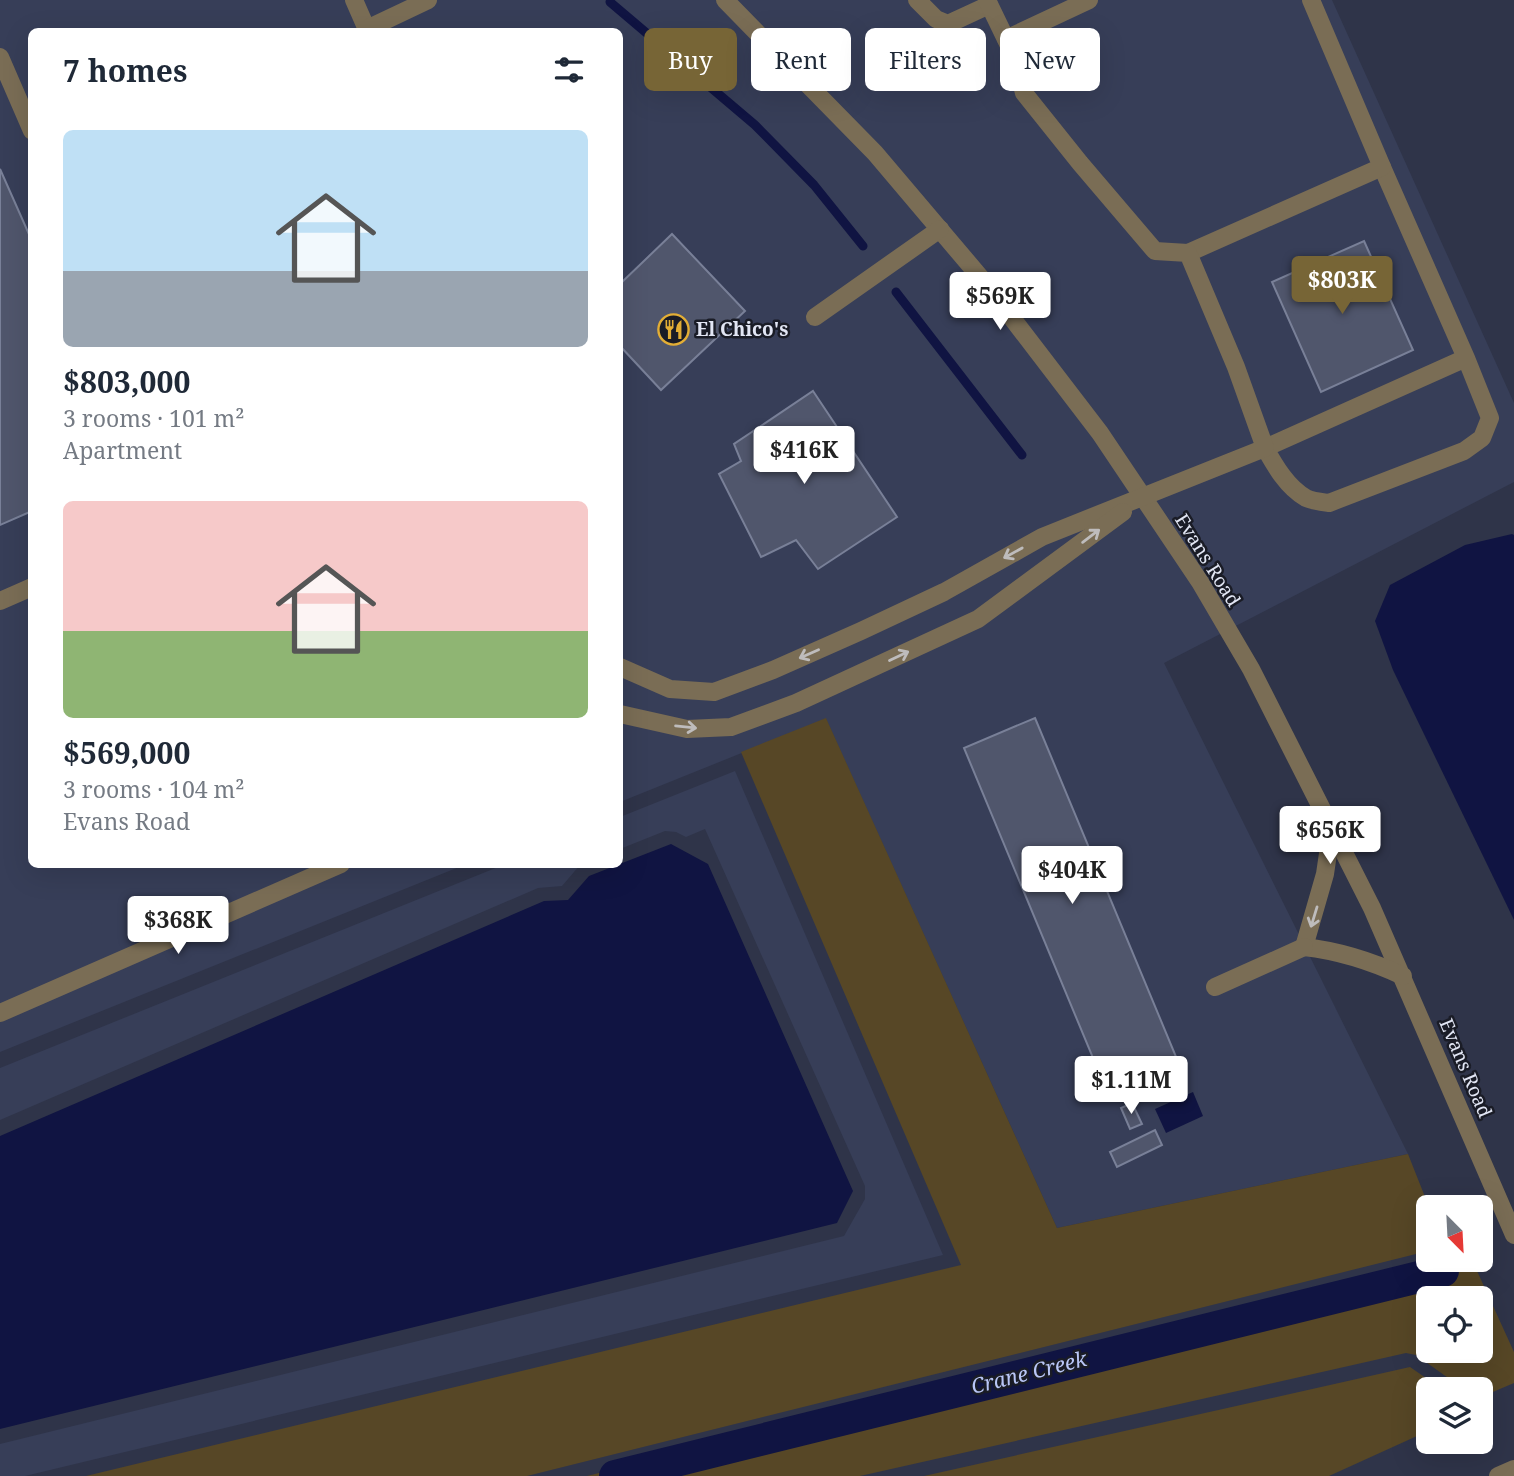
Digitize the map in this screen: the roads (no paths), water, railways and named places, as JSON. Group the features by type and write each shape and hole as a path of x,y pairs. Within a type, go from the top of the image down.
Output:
{"street":[{"path":"354,0 367,28"},
{"path":"372,28 428,0"},
{"name":"Evans Road","path":"725,0 752,28"},
{"path":"744,0 756,28"},
{"path":"917,0 936,19 948,24 988,3 1000,28"},
{"path":"1029,28 1089,0"},
{"path":"1188,253 1236,367 1265,448 1278,471 1307,498 1329,503 1464,451 1482,438 1490,418 1311,0"},
{"path":"0,57 28,122"},
{"name":"Evans Road","path":"814,91 875,153 1055,372 1199,582 1251,669 1332,826 1404,976 1514,1235"},
{"path":"1023,91 1138,234 1155,251 1188,253 1382,167"},
{"path":"815,317 940,229"},
{"path":"623,668 670,689 714,692 773,670 944,592 1042,537 1265,448 1466,358"},
{"path":"623,715 687,729 731,727 796,703 978,619 1143,498"},
{"path":"0,601 28,589"},
{"path":"1304,947 1325,874 1332,826"},
{"path":"0,1013 332,868"},
{"path":"1215,987 1304,947 1337,951 1370,961 1404,976"},
{"path":"1498,1476 1514,1469"}],"waterway":[{"path":"610,2 755,125 814,185 863,246"},
{"path":"896,292 1022,455"},
{"name":"Crane Creek","path":"615,1476 1439,1272"}],"place":[{"name":"El Chico's","path":"673,329"}]}
